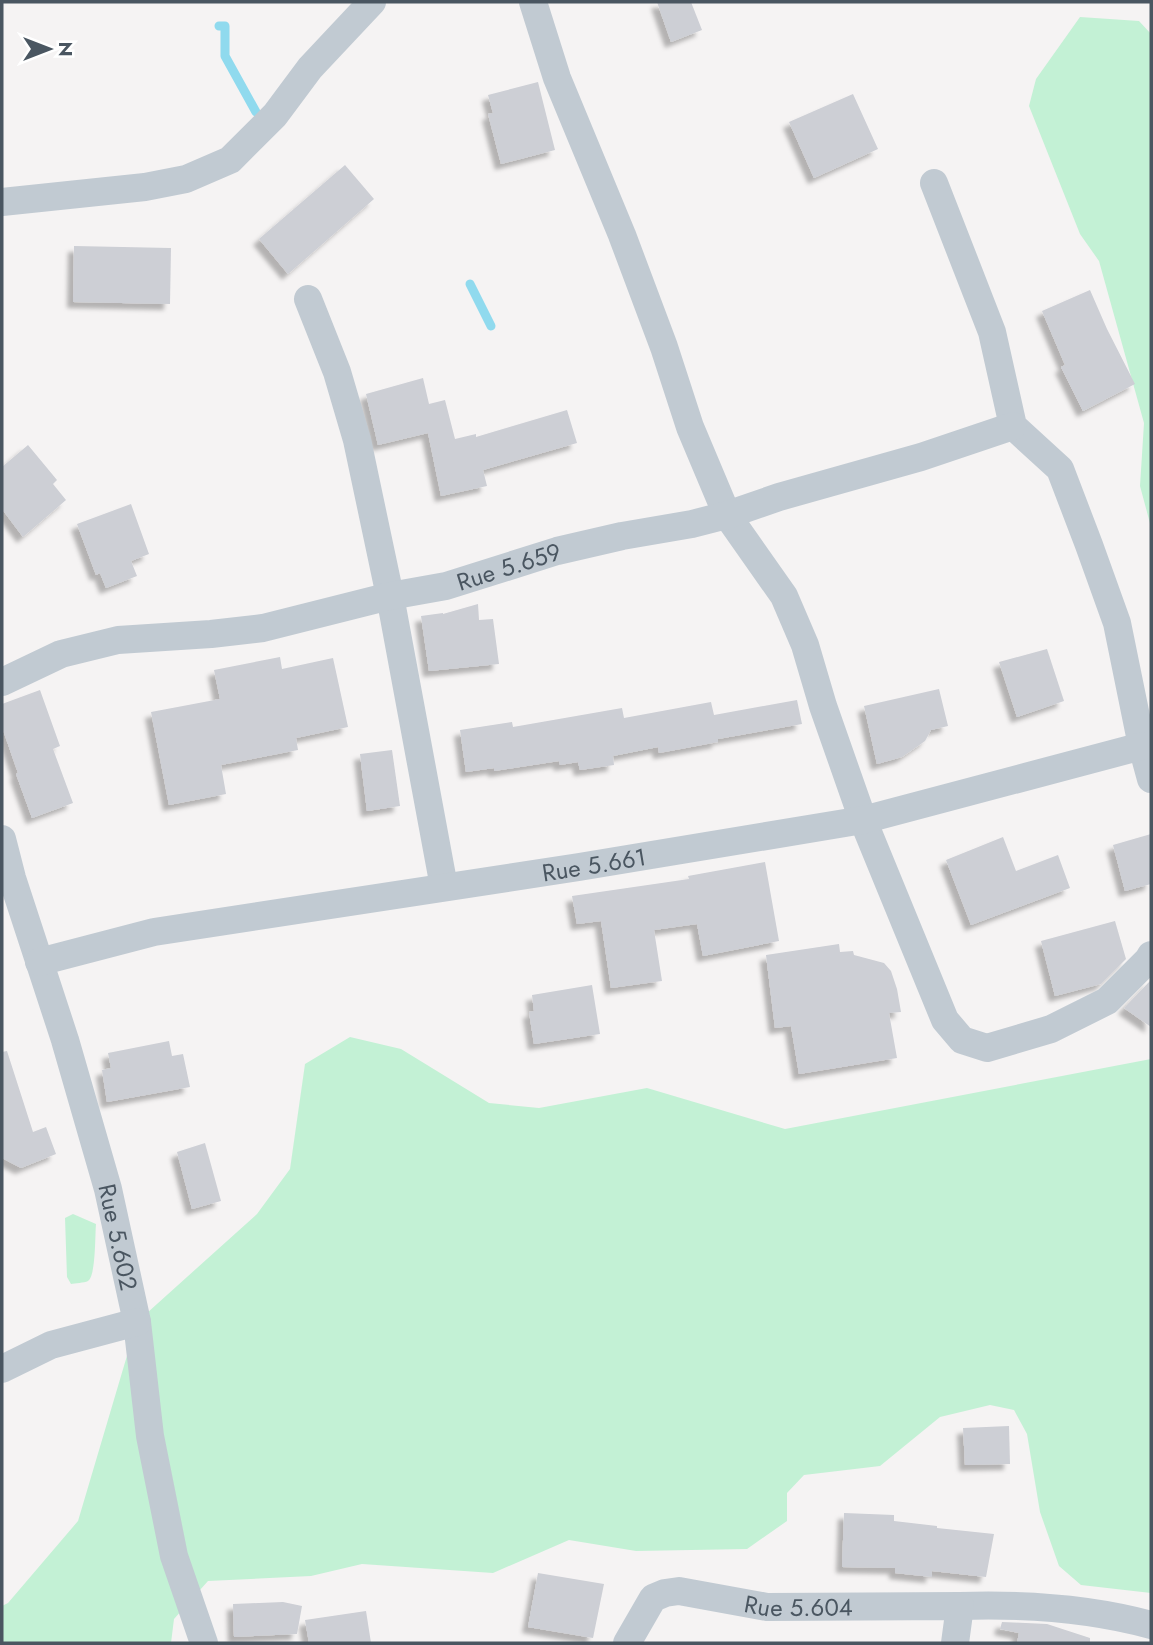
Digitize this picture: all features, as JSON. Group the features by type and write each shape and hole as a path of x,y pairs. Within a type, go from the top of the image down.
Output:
{"street":[{"path":"2,202 159,184 186,179 230,160 275,115 310,68 372,2"},
{"path":"533,2 557,78 622,234 690,426 727,515 783,596 805,646 822,706 863,820 944,1020 962,1040 987,1048 1051,1029 1107,1001 1151,955"},
{"path":"934,183 992,332 1013,426 1060,469 1117,623 1151,779"},
{"path":"308,299 337,372 357,440 390,596 444,887"},
{"name":"Rue 5.659","path":"2,682 61,654 118,640 263,628 390,596 446,586 570,548 692,524 921,457 1013,426"},
{"name":"Rue 5.661","path":"39,962 154,932 579,867 863,820 1142,746"},
{"name":"Rue 5.602","path":"2,839 108,1189 137,1322 150,1436 174,1556 204,1643"},
{"path":"2,1369 51,1345 137,1322"},
{"name":"Rue 5.604","path":"627,1643 653,1598 678,1591 767,1607 1053,1607 1151,1625"},
{"path":"955,1643 960,1605"}],"green space":[{"path":"1080,17 1139,21 1151,34 1151,527 1140,486 1144,423 1099,261 1080,234 1029,106 1036,79"},
{"path":"350,1037 401,1049 489,1103 539,1108 647,1088 785,1129 1151,1059 1151,1593 1081,1585 1059,1566 1040,1512 1027,1434 1014,1410 990,1405 940,1417 880,1466 804,1475 787,1493 787,1521 747,1549 636,1551 569,1540 493,1573 362,1564 311,1576 208,1581 174,1619 171,1643 2,1643 2,1606 8,1603 78,1521 137,1322 257,1214 290,1169 305,1064"},
{"path":"73,1214 96,1224 91,1278 86,1282 71,1284 67,1277 65,1218"}],"building":[{"path":"657,2 691,2 702,30 671,42"},
{"path":"538,82 555,150 501,164 488,114 493,113 488,95"},
{"path":"853,94 878,149 814,178 789,122"},
{"path":"345,165 374,199 288,274 259,239"},
{"path":"74,246 171,248 170,304 73,302"},
{"path":"1090,290 1135,384 1083,411 1061,367 1065,365 1042,311"},
{"path":"423,378 429,404 445,400 455,439 476,434 476,437 567,410 577,443 483,470 487,486 441,496 428,433 378,445 366,394"},
{"path":"28,445 57,480 53,484 66,500 23,537 2,509 2,467"},
{"path":"131,504 149,554 131,561 137,576 106,588 100,573 96,575 77,524"},
{"path":"478,604 479,620 493,619 499,664 429,671 421,616 443,614"},
{"path":"1047,649 1064,701 1017,717 999,662"},
{"path":"280,657 282,669 333,658 348,727 296,738 298,750 221,765 226,794 169,805 151,712 220,699 214,670"},
{"path":"939,689 948,726 931,730 925,741 902,757 877,764 864,706"},
{"path":"40,690 60,746 53,749 73,803 32,818 2,727 2,704"},
{"path":"797,700 802,724 659,753 658,747 613,756 614,765 580,770 578,762 560,765 559,761 494,771 494,768 466,772 460,730 512,722 513,727 622,708 624,718 711,702 714,715"},
{"path":"392,750 400,806 367,811 360,754"},
{"path":"1151,834 1151,884 1125,891 1113,845"},
{"path":"1003,837 1016,871 1058,855 1070,888 971,925 946,860"},
{"path":"765,862 779,941 703,956 697,924 654,930 662,981 611,988 601,921 577,924 572,896 689,879 688,876"},
{"path":"1115,921 1126,959 1101,984 1055,996 1041,941"},
{"path":"839,944 840,952 853,951 854,955 884,963 891,971 901,1012 889,1013 897,1058 799,1074 791,1026 775,1028 766,955"},
{"path":"1151,980 1151,1027 1124,1008"},
{"path":"592,985 600,1034 534,1044 529,1012 534,1011 532,995"},
{"path":"169,1041 172,1056 183,1054 190,1087 107,1102 102,1070 111,1068 108,1053"},
{"path":"7,1051 33,1132 46,1127 56,1154 21,1168 2,1158 2,1052"},
{"path":"205,1143 221,1201 192,1209 177,1152"},
{"path":"1009,1426 1010,1464 965,1465 963,1428"},
{"path":"844,1513 894,1515 894,1521 994,1534 986,1577 932,1571 932,1577 895,1573 895,1568 842,1567"},
{"path":"538,1573 604,1584 593,1638 528,1627"},
{"path":"283,1602 302,1606 297,1634 234,1637 233,1604"},
{"path":"366,1611 371,1643 309,1643 305,1620"},
{"path":"1002,1622 1047,1624 1090,1638 1090,1643 1017,1643 1019,1633 1000,1629"}],"waterway":[{"path":"219,26 225,26 225,56 256,112"},
{"path":"470,284 491,326"}]}
